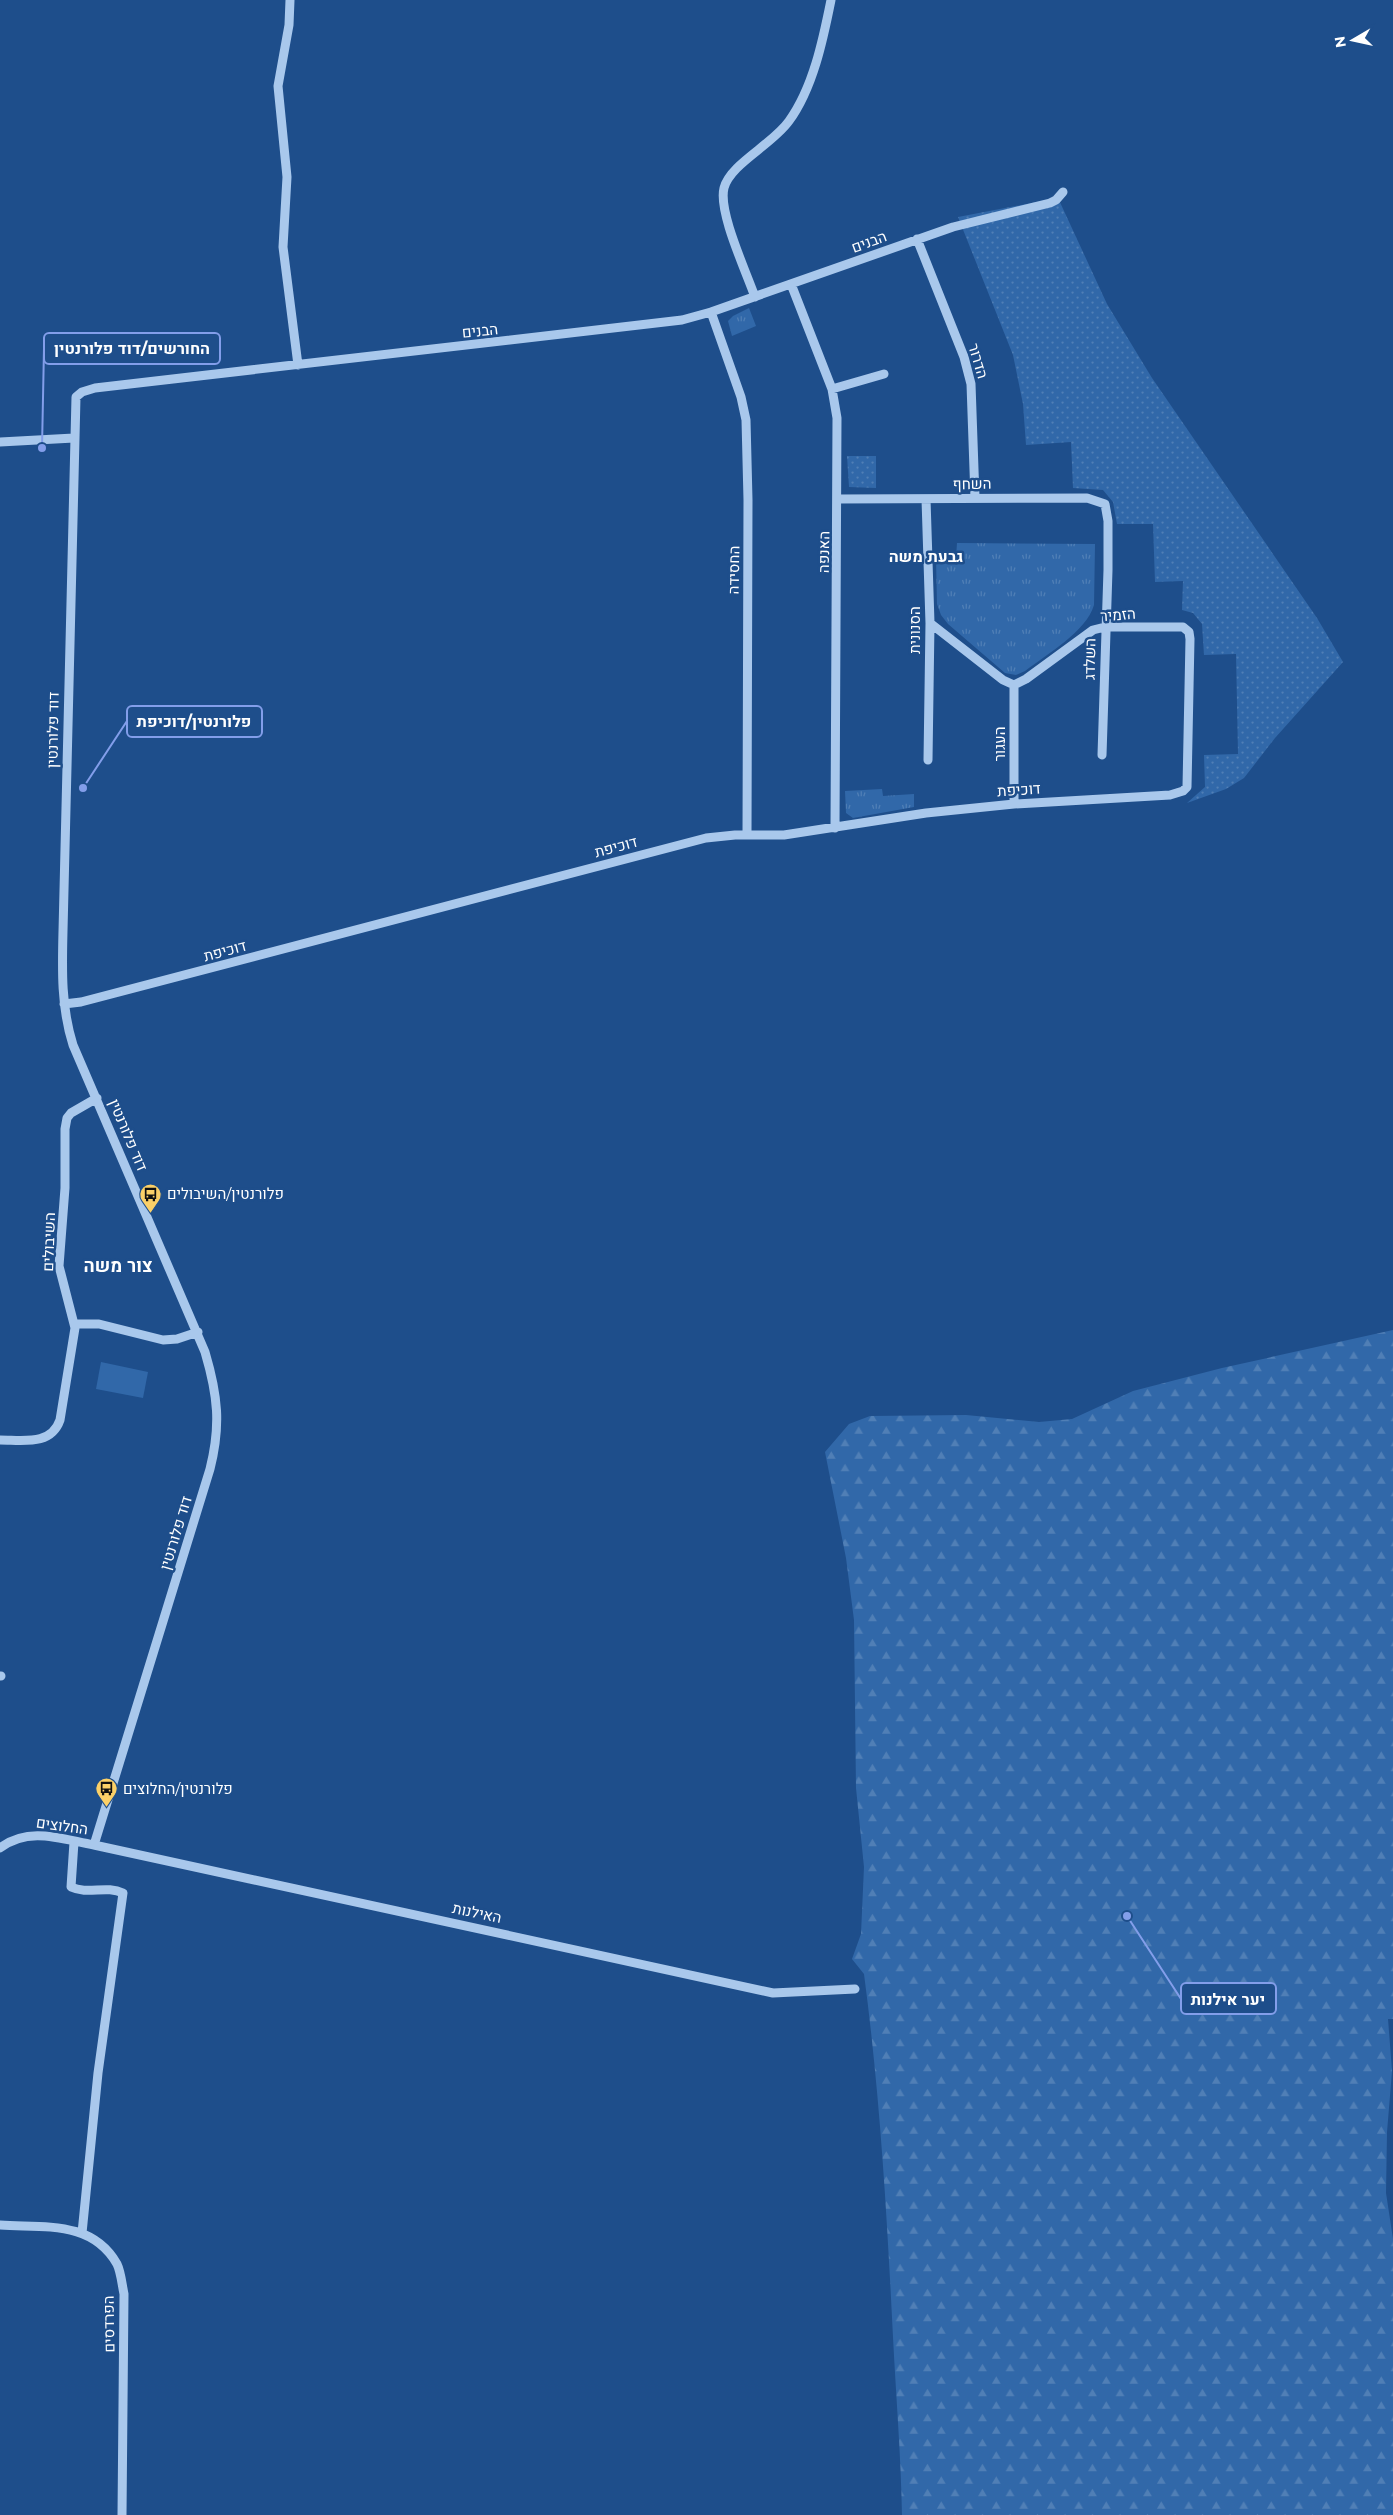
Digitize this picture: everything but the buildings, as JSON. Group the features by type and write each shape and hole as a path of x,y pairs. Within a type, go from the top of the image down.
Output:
{"street":[{"path":"290,0 289,25 278,86 287,178 283,248 298,365"},
{"path":"755,296 726,216 723,201 724,188 735,168 775,138 795,112 810,78 831,0"},
{"name":"הבנים","path":"74,438 76,397 88,390 657,325 711,312 973,220 1050,203 1056,200 1063,192"},
{"name":"הדרור","path":"917,239 964,358 971,384 975,498"},
{"name":"האנפה","path":"791,284 832,389 837,418 835,828"},
{"name":"החסידה","path":"711,312 741,397 746,420 748,500 747,835"},
{"path":"832,389 884,374"},
{"path":"0,442 74,438"},
{"name":"דוד פלורנטין","path":"74,438 63,921 64,1004 73,1045 198,1332 213,1380 217,1404 216,1445 94,1845"},
{"name":"השחף","path":"838,499 1087,498 1105,504"},
{"name":"הסנונית","path":"926,499 930,623 928,760"},
{"name":"השלדג","path":"1102,755 1108,520 1105,504"},
{"path":"930,623 1003,680 1014,684"},
{"name":"הזמיר","path":"1014,684 1026,680 1085,634 1105,627 1176,626 1183,628 1189,632 1187,787"},
{"name":"העגור","path":"1014,684 1014,804"},
{"name":"דוכיפת","path":"64,1004 81,1002 218,967 690,842 725,835 772,836 835,828 926,812 1014,804 1170,795 1183,791 1187,787"},
{"name":"השיבולים","path":"0,1440 38,1440 54,1433 60,1420 74,1342 75,1324 59,1266 65,1188 65,1129 67,1118 71,1113 97,1098"},
{"path":"75,1324 99,1324 171,1341 198,1332"},
{"name":"החלוצים","path":"0,1848 11,1840 30,1834 94,1845"},
{"path":"74,1842 71,1886 80,1891 115,1889 122,1893 98,2073 82,2233"},
{"name":"האילנות","path":"94,1845 773,1994 855,1989"},
{"name":"הפרדסים","path":"0,2225 76,2230 98,2242 117,2265 124,2294 122,2515"}],"green space":[{"path":"1058,198 1107,304 1152,378 1317,618 1343,662 1275,738 1244,778 1226,789 1187,803 1205,787 1204,755 1238,754 1236,654 1204,655 1202,624 1193,613 1182,610 1183,581 1155,582 1153,524 1117,524 1113,502 1103,490 1073,488 1071,442 1026,445 1023,404 1013,355 958,217"},
{"path":"749,308 756,326 732,336 728,321 733,316"},
{"path":"847,456 876,456 876,488 849,487"},
{"path":"957,543 1095,544 1094,605 1090,615 1065,642 1025,671 1016,675 1005,673 948,624 941,615 937,604 936,558 956,558"},
{"path":"882,789 883,796 914,794 914,807 853,818 846,813 845,791"},
{"path":"1393,1330 1393,2019 1388,2019 1392,2071 1387,2132 1386,2193 1393,2239 1393,2515 902,2515 900,2448 879,2110 864,1974 852,1959 861,1934 864,1867 856,1788 854,1620 846,1558 825,1452 849,1424 870,1416 966,1415 1039,1422 1072,1419 1133,1391 1222,1368"},
{"path":"101,1362 148,1372 143,1398 96,1389"}],"place":[{"name":"החורשים/דוד פלורנטין","path":"42,448"},
{"name":"פלורנטין/דוכיפת","path":"83,788"},
{"name":"פלורנטין/השיבולים","path":"151,1213"},
{"name":"פלורנטין/החלוצים","path":"107,1808"},
{"name":"יער אילנות","path":"1127,1916"}],"district":[{"name":"גבעת משה","path":"926,556"},
{"name":"צור משה","path":"118,1266"}]}
